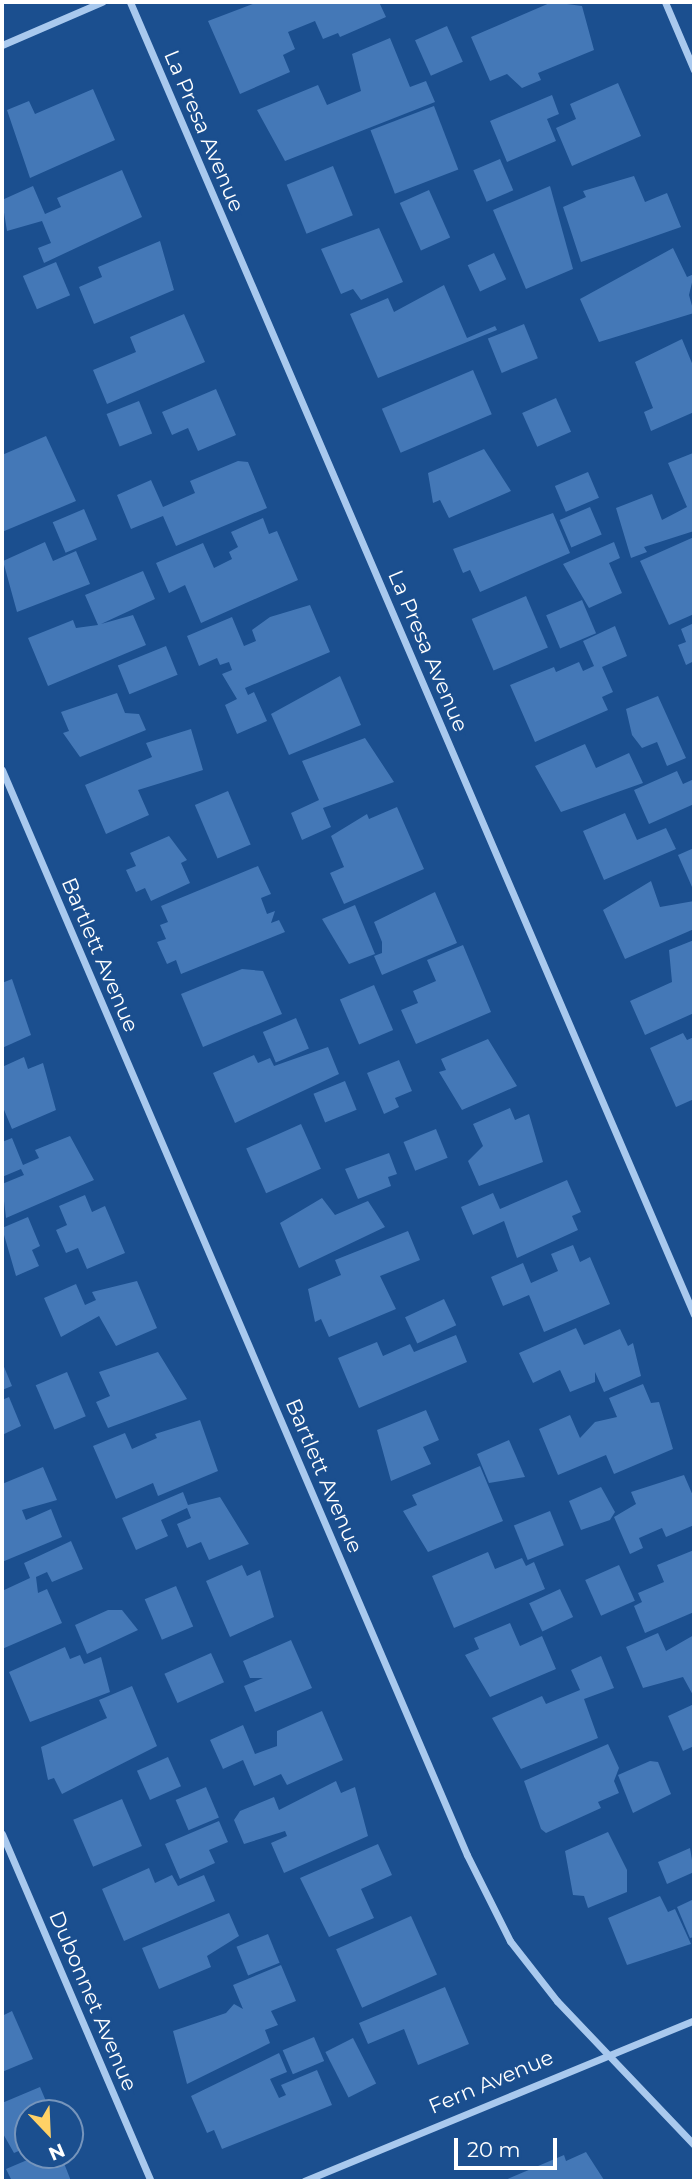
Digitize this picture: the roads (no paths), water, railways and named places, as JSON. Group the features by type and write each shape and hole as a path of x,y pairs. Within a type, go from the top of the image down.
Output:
{"street":[{"path":"2,45 102,2"},
{"name":"La Presa Avenue","path":"130,2 694,1315"},
{"path":"665,2 694,70"},
{"name":"Bartlett Avenue","path":"2,770 467,1855 510,1941 606,2053 694,2145"},
{"name":"Dubonnet Avenue","path":"2,1834 151,2181"},
{"name":"Fern Avenue","path":"304,2181 606,2053 694,2020"}]}
